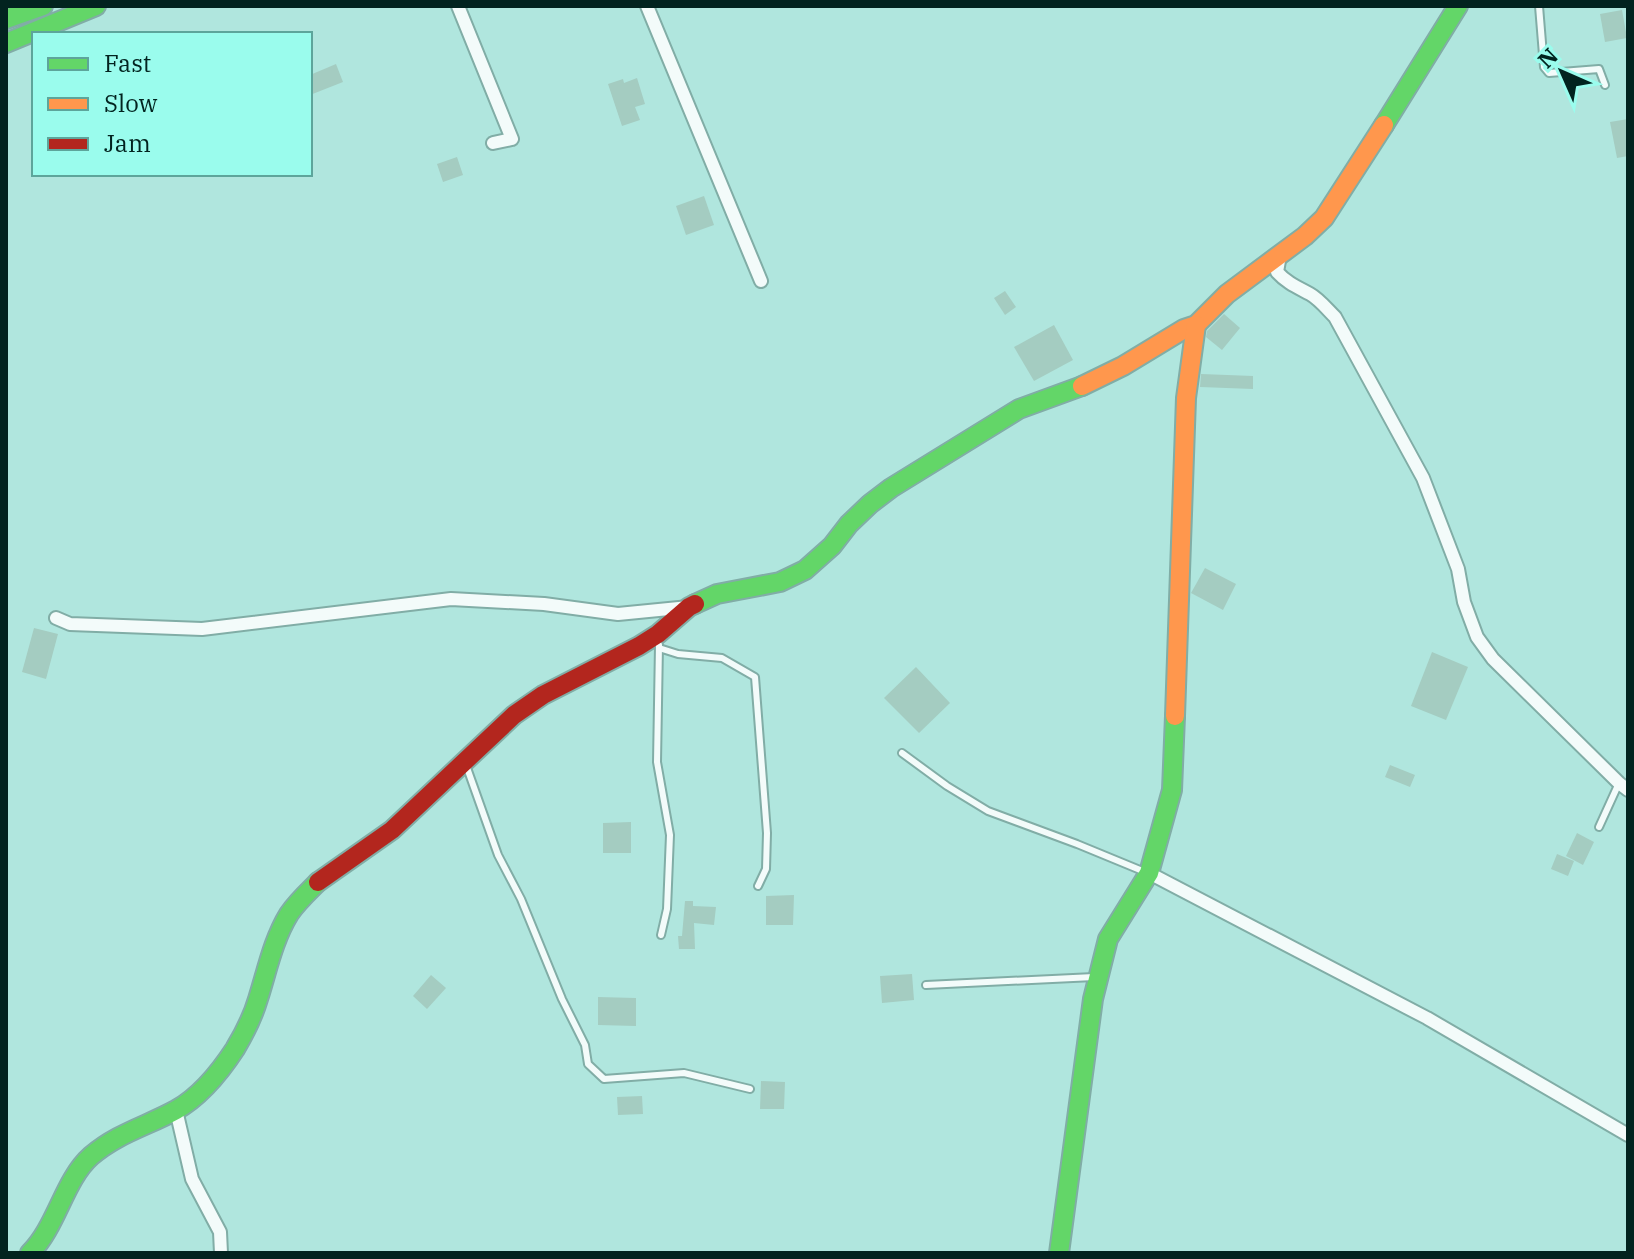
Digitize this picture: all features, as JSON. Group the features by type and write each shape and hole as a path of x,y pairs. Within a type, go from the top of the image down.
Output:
{"main road":[{"path":"6,19 43,6"},
{"path":"33,32 96,6"},
{"path":"30,1253 46,1232 76,1175 90,1157 124,1133 176,1110 213,1079 236,1047 257,1004 279,935 290,913 320,880 392,830 514,715 543,695 639,646 659,641 689,607 717,594 780,582 805,570 832,546 849,524 891,488 1019,409 1123,366 1196,325 1227,294 1305,236 1324,218 1458,6"},
{"path":"6,43 32,32"},
{"path":"1059,1253 1098,977 1108,939 1149,873 1172,790 1186,398 1196,325"}],"street":[{"path":"458,6 512,139 493,143"},
{"path":"647,6 761,281"},
{"path":"1280,255 1277,272 1284,280 1313,296 1335,317 1418,467 1453,555 1464,602 1477,637 1493,659 1623,787"},
{"path":"56,618 70,624 202,629 451,599 544,604 618,614 689,607"},
{"path":"1149,873 1427,1018 1628,1135"},
{"path":"176,1110 192,1179 220,1232 221,1253"}],"lane":[{"path":"1539,6 1544,67 1549,73 1599,69 1605,85"},
{"path":"659,641 678,654 722,658 755,677 767,833 766,869 758,886"},
{"path":"659,641 657,762 670,835 667,909 661,935"},
{"path":"902,753 988,811 1149,873"},
{"path":"464,762 498,855 521,899 562,999 585,1045 588,1064 604,1079 684,1073 750,1089"},
{"path":"1599,827 1623,787"},
{"path":"926,985 1098,977"}],"building":[{"path":"1622,10 1627,38 1605,42 1600,14"},
{"path":"336,64 343,82 312,94 312,74"},
{"path":"637,78 645,104 635,107 640,120 622,126 608,84"},
{"path":"1628,119 1628,156 1617,158 1610,122"},
{"path":"457,157 463,175 443,182 437,164"},
{"path":"704,196 714,225 686,235 676,206"},
{"path":"1005,291 1016,307 1005,315 994,298"},
{"path":"1224,314 1240,328 1222,350 1206,337 1207,331"},
{"path":"1054,325 1073,360 1034,381 1014,347"},
{"path":"1201,374 1253,376 1253,389 1200,387"},
{"path":"1205,568 1236,584 1223,610 1191,593"},
{"path":"34,628 58,634 46,679 22,672"},
{"path":"1432,652 1468,667 1446,720 1411,706"},
{"path":"916,667 950,703 919,733 884,698"},
{"path":"1390,765 1415,775 1410,787 1385,777"},
{"path":"631,822 631,853 603,853 603,823"},
{"path":"1577,833 1594,842 1583,865 1566,856"},
{"path":"1557,854 1574,861 1568,876 1551,869"},
{"path":"794,895 793,925 766,925 766,896"},
{"path":"685,901 693,901 693,906 716,907 714,925 694,923 695,949 679,949 678,936 682,936"},
{"path":"912,974 914,1000 882,1003 880,976"},
{"path":"431,975 446,988 427,1009 413,996"},
{"path":"598,997 636,998 636,1026 598,1025"},
{"path":"761,1081 785,1082 784,1109 760,1109"},
{"path":"642,1096 643,1114 618,1115 617,1097"}],"traffic: fast":[{"path":"6,19 43,6"},
{"path":"33,32 96,6"},
{"path":"1384,125 1458,6"},
{"path":"6,43 32,32"},
{"path":"695,604 717,594 780,582 805,570 832,546 849,524 891,488 1019,409 1082,386"},
{"path":"1059,1253 1093,999 1108,939 1149,873 1172,790 1175,716"},
{"path":"30,1253 47,1230 74,1177 91,1156 122,1136 185,1104 202,1091 223,1066 251,1018 283,924 318,882"}],"traffic: slow":[{"path":"1082,386 1196,325 1227,294 1305,236 1324,218 1384,125"},
{"path":"1175,716 1186,398 1196,325"}],"traffic: jam":[{"path":"318,882 392,830 514,715 543,695 639,646 695,604"}]}
